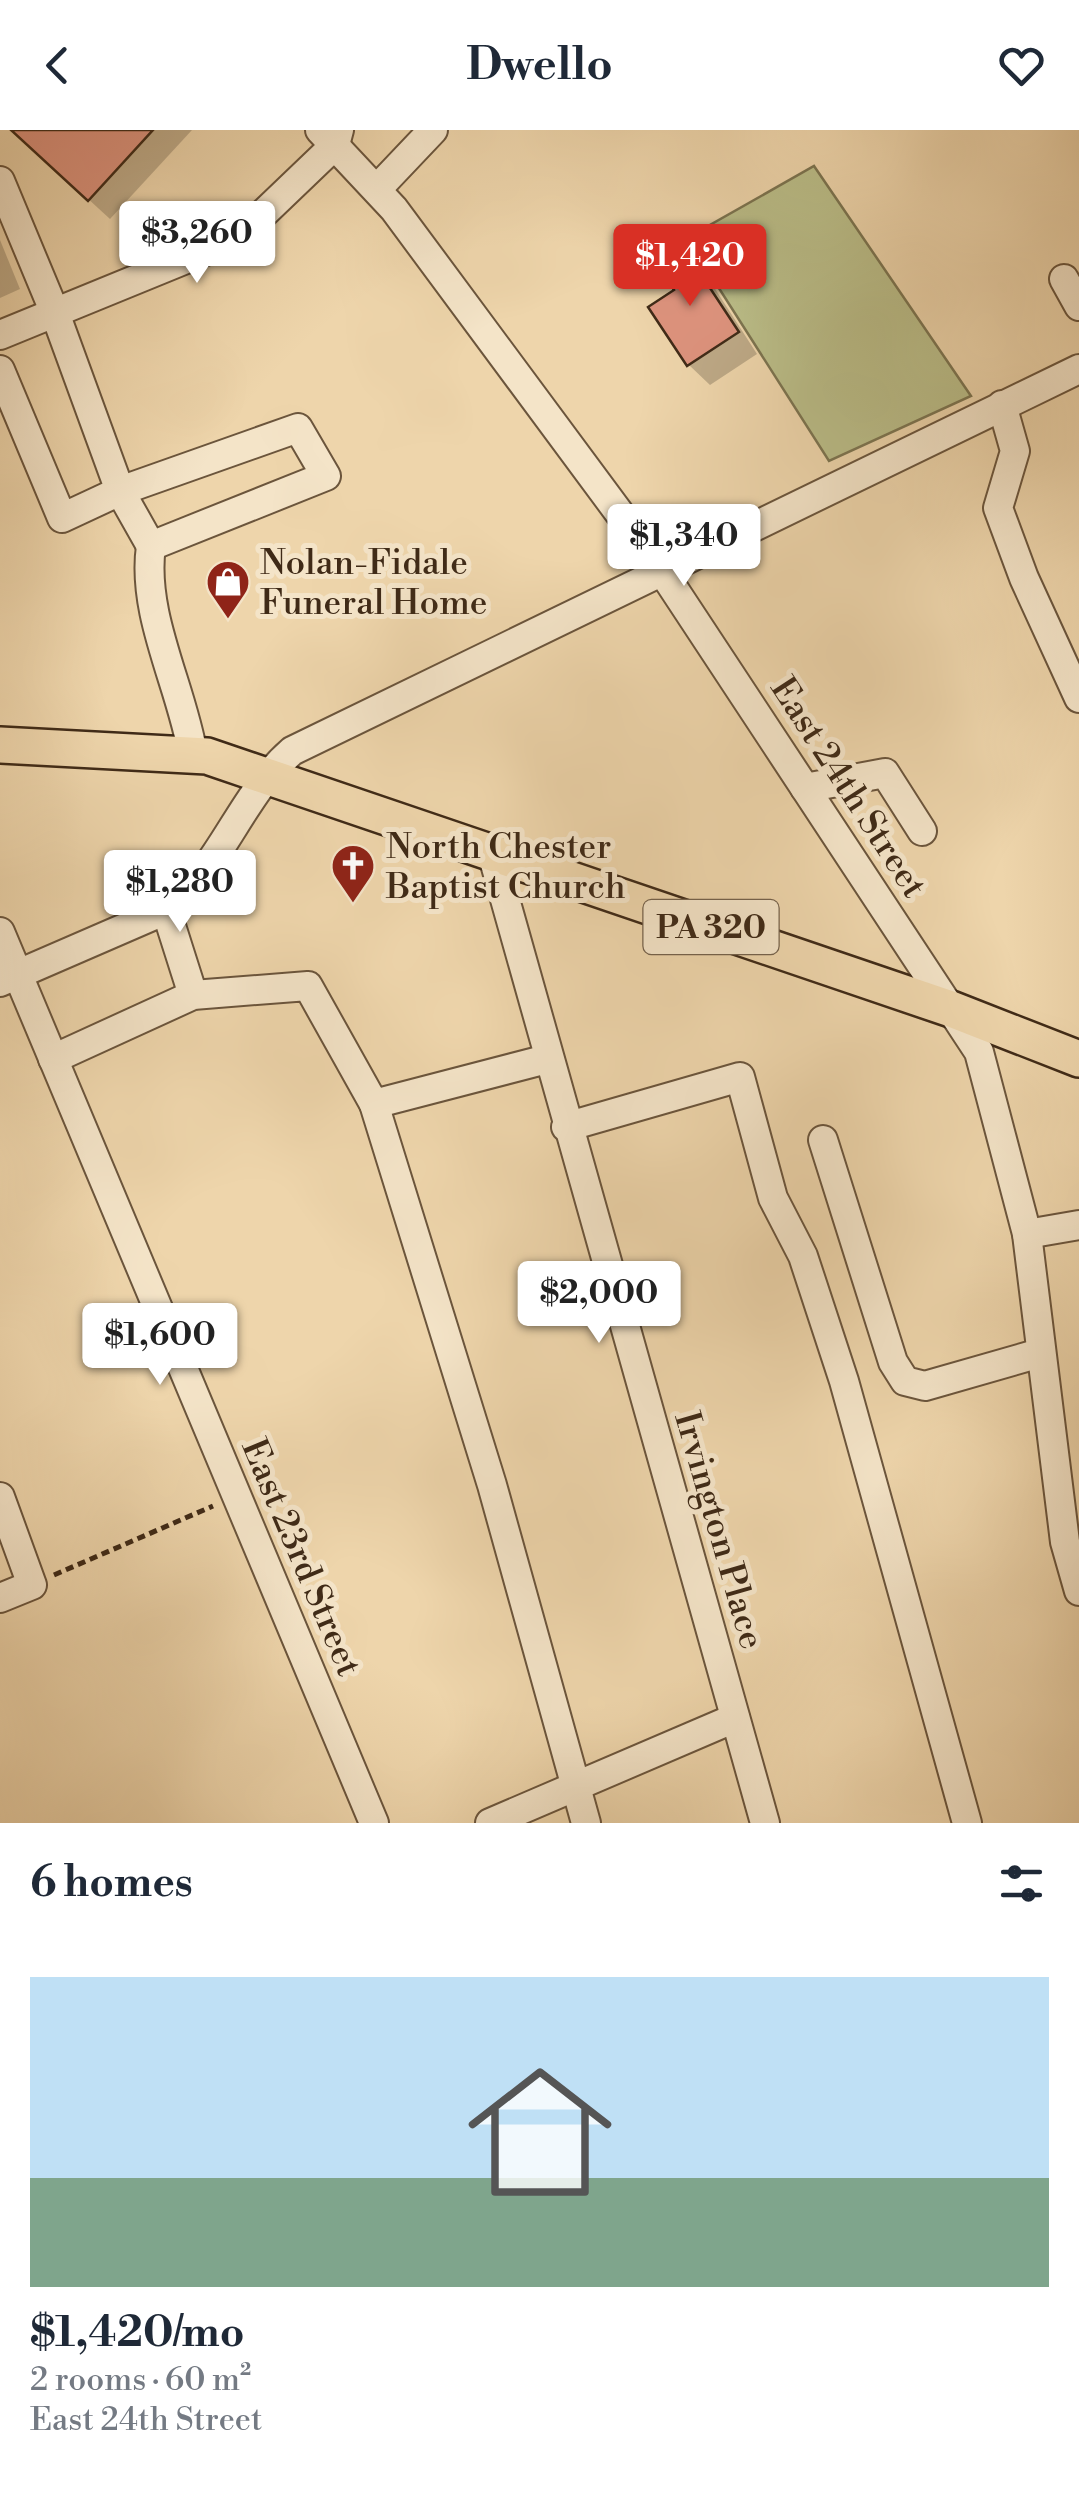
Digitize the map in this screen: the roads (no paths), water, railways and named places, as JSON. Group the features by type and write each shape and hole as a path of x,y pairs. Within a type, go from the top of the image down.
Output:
{"main road":[{"name":"PA 320","path":"0,745 193,754 265,774 951,1009 1079,1059"}],"street":[{"path":"378,188 434,130"},
{"path":"0,335 208,250 264,213 332,135"},
{"name":"East 24th Street","path":"332,135 378,188 660,568 979,1052 1027,1234 1065,1542 1079,1591"},
{"path":"0,181 55,313 120,491 151,546 148,573 153,602 193,754"},
{"path":"1064,278 1079,306"},
{"path":"8,978 166,910 199,879 265,774 292,752 660,568 1079,368"},
{"path":"0,370 62,518 120,491 298,428 326,476 151,546"},
{"path":"1002,406 1016,451 998,508 1024,578 1079,698"},
{"path":"804,788 885,773 922,832"},
{"name":"Irvington Place","path":"492,853 547,1060 765,1823"},
{"path":"166,910 193,995"},
{"name":"East 23rd Street","path":"0,932 8,978 53,1060 374,1823"},
{"path":"53,1060 193,995 308,986 374,1104 492,1485 586,1823"},
{"path":"374,1104 547,1060"},
{"path":"566,1126 740,1078 757,1154 773,1198 802,1256 844,1381 967,1823"},
{"path":"823,1140 894,1362 904,1380 925,1386 1040,1353"},
{"path":"1027,1234 1079,1225"},
{"path":"0,1497 32,1585 0,1598"},
{"path":"490,1823 735,1718"}],"place":[{"name":"Nolan-Fidale Funeral Home","path":"228,620"},
{"name":"North Chester Baptist Church","path":"353,904"}]}
